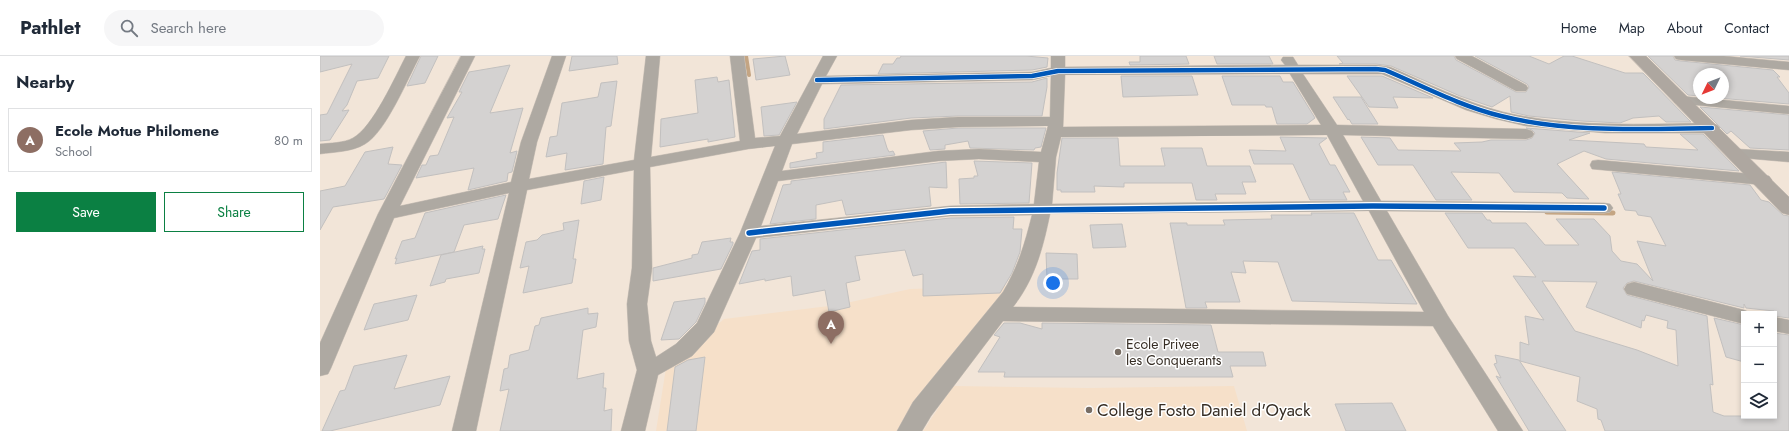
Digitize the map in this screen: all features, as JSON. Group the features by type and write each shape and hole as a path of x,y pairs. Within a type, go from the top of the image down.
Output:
{"street":[{"path":"320,149 353,143 364,138 391,100 413,56"},
{"path":"320,368 387,214 468,56"},
{"path":"464,431 529,142 559,56"},
{"path":"633,431 648,370 640,341 637,304 642,268 642,163 653,56"},
{"path":"737,56 748,144"},
{"path":"648,370 684,350 706,327 749,233 786,139 830,56"},
{"path":"1462,56 1521,88"},
{"path":"1637,56 1680,100 1712,128 1789,209"},
{"path":"1681,56 1789,66"},
{"path":"817,80 1032,76 1058,64 1290,62 1385,70 1486,112 1532,121 1563,125 1634,129 1712,128"},
{"path":"1290,62 1332,130 1373,206 1439,319 1511,431"},
{"path":"909,431 922,409 1011,296 1025,272 1033,248 1042,209 1048,157 1055,126 1058,64"},
{"path":"1680,100 1789,110"},
{"path":"387,214 519,186 748,144 950,122 1055,126 1526,134"},
{"path":"772,177 938,156 978,154 1048,157"},
{"path":"1737,154 1789,157"},
{"path":"1598,165 1763,180"},
{"path":"749,233 950,211 1373,206 1604,208"},
{"path":"1634,289 1741,317"},
{"path":"996,314 1439,319"},
{"path":"1777,325 1789,327"}],"shaded area":[{"path":"1008,286 904,431 656,431 666,368 724,319 837,305 910,289"},
{"name":"College Fosto Daniel d'Oyack","path":"953,386 1088,388 1234,386 1247,431 923,431"}],"building":[{"path":"320,56 389,56 378,78 357,81 347,105 342,111 349,110 330,140 320,141 320,115 327,114 352,64 320,72"},
{"path":"421,56 438,56 425,83 407,86"},
{"path":"572,56 617,56 618,64 569,71"},
{"path":"785,56 790,75 756,80 753,59"},
{"path":"901,56 1026,56 1048,58 1047,67 1032,70 878,74 883,64 893,64 897,58 900,58"},
{"path":"1140,56 1186,56 1189,64 1130,65 1129,62 1140,62"},
{"path":"1214,56 1269,56 1273,64 1217,64"},
{"path":"1337,56 1454,56 1456,60 1516,92 1526,92 1529,87 1527,84 1475,56 1529,56 1549,64 1564,56 1572,56 1625,73 1643,73 1691,122 1666,122 1659,116 1633,118 1620,123 1529,116 1511,112 1510,96 1492,107 1460,96 1391,66 1376,64 1339,64 1343,63"},
{"path":"1648,56 1673,56 1675,60 1681,61 1773,70 1780,77 1777,77 1789,93 1789,104 1729,99 1729,68 1693,68 1693,95 1688,95"},
{"path":"1740,56 1789,56 1789,60"},
{"path":"510,65 490,113 523,108 510,153 517,151 512,172 508,173 507,181 468,190 474,168 416,178 422,165 426,165 430,156 438,155 454,117 447,118 462,92 459,92 469,72"},
{"path":"1121,76 1192,76 1198,95 1123,97"},
{"path":"1222,76 1280,76 1283,82 1293,82 1315,118 1307,124 1277,124 1272,107 1266,107 1265,105 1232,105"},
{"path":"1347,76 1382,76 1433,98 1393,97 1398,108 1369,107"},
{"path":"717,77 718,82 729,80 735,137 708,142 708,139 660,147 661,119 698,113 695,80"},
{"path":"1047,78 1042,116 958,116 911,118 824,129 824,119 841,85 1032,82"},
{"path":"617,81 611,126 606,127 603,164 565,170 567,153 546,157 550,137 557,136 562,103 598,97 601,83"},
{"path":"1333,97 1361,97 1378,124 1352,124"},
{"path":"797,102 779,135 764,136 761,107"},
{"path":"1700,107 1789,115 1789,150 1750,148 1731,131 1727,134"},
{"path":"958,128 1046,128 1041,147 1035,148 1034,150 970,148 968,141 945,145 945,149 930,150 923,131"},
{"path":"1526,128 1590,133 1569,140 1644,144 1646,147 1698,150 1680,134 1703,134 1739,171 1606,159 1584,151 1557,164 1589,199 1567,198 1562,193 1514,192 1499,173 1451,172 1472,200 1436,200 1413,165 1378,165 1361,137 1390,138 1398,150 1461,151 1454,143 1482,142 1491,140 1526,140 1532,138 1535,133"},
{"path":"883,135 889,152 893,151 895,155 790,168 790,163 817,158 816,153 823,152 823,142"},
{"path":"1280,137 1327,138 1319,144 1330,165 1335,165 1350,192 1343,192 1347,200 1310,200 1293,164 1254,164 1249,150 1286,151"},
{"path":"1062,138 1118,138 1120,166 1165,166 1161,148 1202,148 1207,166 1250,166 1256,182 1242,182 1246,194 1215,194 1217,200 1196,200 1192,183 1124,183 1124,187 1094,186 1095,192 1061,192 1061,190 1057,190 1057,173"},
{"path":"393,147 388,164 402,165 384,199 333,207 320,230 320,191 345,186 365,152"},
{"path":"974,161 1032,163 1029,203 960,204 959,179 974,178 974,176 978,176"},
{"path":"946,162 947,188 929,187 931,206 846,215 842,200 816,205 816,219 770,224 783,185 791,184 791,181"},
{"path":"1612,172 1750,185 1761,200 1769,202 1783,215 1789,216 1789,318 1777,316 1777,311 1746,308 1744,304 1744,308 1634,281 1627,283 1623,288 1627,295 1707,316 1713,385 1710,384 1713,412 1724,416 1741,416 1741,419 1777,419 1777,333 1789,335 1789,431 1605,431 1601,420 1598,419 1597,409 1577,401 1580,377 1520,361 1520,342 1529,345 1525,316 1544,320 1513,276 1536,277 1514,248 1468,248 1445,213 1482,213 1487,220 1490,220 1492,223 1526,223 1545,245 1579,245 1556,219 1594,219 1610,236 1612,251 1621,261 1637,264 1653,281 1637,241 1666,246 1651,217 1638,215 1636,211 1625,210 1618,194 1621,194","holes":["1542,281 1597,282 1586,307 1641,328 1642,320 1644,321 1646,315 1668,321 1667,328 1676,330 1678,366 1637,350 1575,331"]},
{"path":"604,177 601,200 581,204 584,181"},
{"path":"506,195 498,219 464,225 454,252 395,264 397,258 395,259 402,241 415,238 425,213"},
{"path":"1311,213 1354,213 1378,260 1391,260 1417,304 1292,301 1278,262 1243,261 1246,273 1231,272 1240,302 1205,302 1207,308 1186,308 1170,223 1187,223 1187,225 1225,225 1223,220 1272,219 1271,215 1312,215"},
{"path":"1014,217 1013,229 1022,229 1020,252 1012,273 1000,293 923,296 923,274 913,276 905,250 855,256 860,280 846,283 850,307 829,312 825,290 793,296 791,276 739,284 752,251 760,250 760,239 950,218"},
{"path":"579,220 573,259 576,259 572,283 523,293 529,266 520,268 526,242 537,240 542,235 564,230 563,223"},
{"path":"1122,224 1126,247 1093,248 1090,225"},
{"path":"731,238 730,242 733,242 733,244 721,269 653,281 653,268 692,258 692,255 698,254 702,242"},
{"path":"483,246 482,249 485,249 479,273 446,279 445,282 430,286 441,255"},
{"path":"1046,253 1077,254 1078,279 1047,279"},
{"path":"417,295 408,320 364,330 374,304"},
{"path":"705,298 705,303 696,322 679,339 661,340 674,302"},
{"path":"588,308 588,314 598,313 596,327 583,330 577,379 604,373 603,388 606,388 604,411 612,409 611,431 500,431 509,389 500,391 504,369 508,368 510,355 529,350 535,326 539,325 541,318"},
{"path":"1714,318 1741,324 1741,361 1726,357"},
{"path":"1004,323 1020,323 1042,329 1042,323 1211,325 1218,352 1263,352 1266,366 1230,366 1233,377 1004,377 1005,372 978,372 1000,337 994,335"},
{"path":"407,355 394,389 450,376 440,405 330,431 322,431 340,391 345,390 354,366"},
{"path":"1495,355 1519,360 1566,431 1529,431 1496,376 1501,378 1494,364 1497,363"},
{"path":"705,357 696,431 667,431 675,367 688,360"},
{"path":"1392,403 1406,431 1346,431 1335,404"}],"waterway":[{"path":"746,56 749,75"},
{"path":"1547,212 1613,213"}],"cycle path":[{"path":"817,80 1032,76 1058,71 1376,69 1385,70 1471,107 1501,116 1526,121 1552,125 1605,128 1712,128"},
{"path":"749,233 950,211 1373,206 1604,208"}],"place":[{"name":"Ecole Motue Philomene","path":"831,344"},
{"name":"Ecole Privee les Conquerants","path":"1118,352"},
{"name":"College Fosto Daniel d'Oyack","path":"1089,410"}]}
